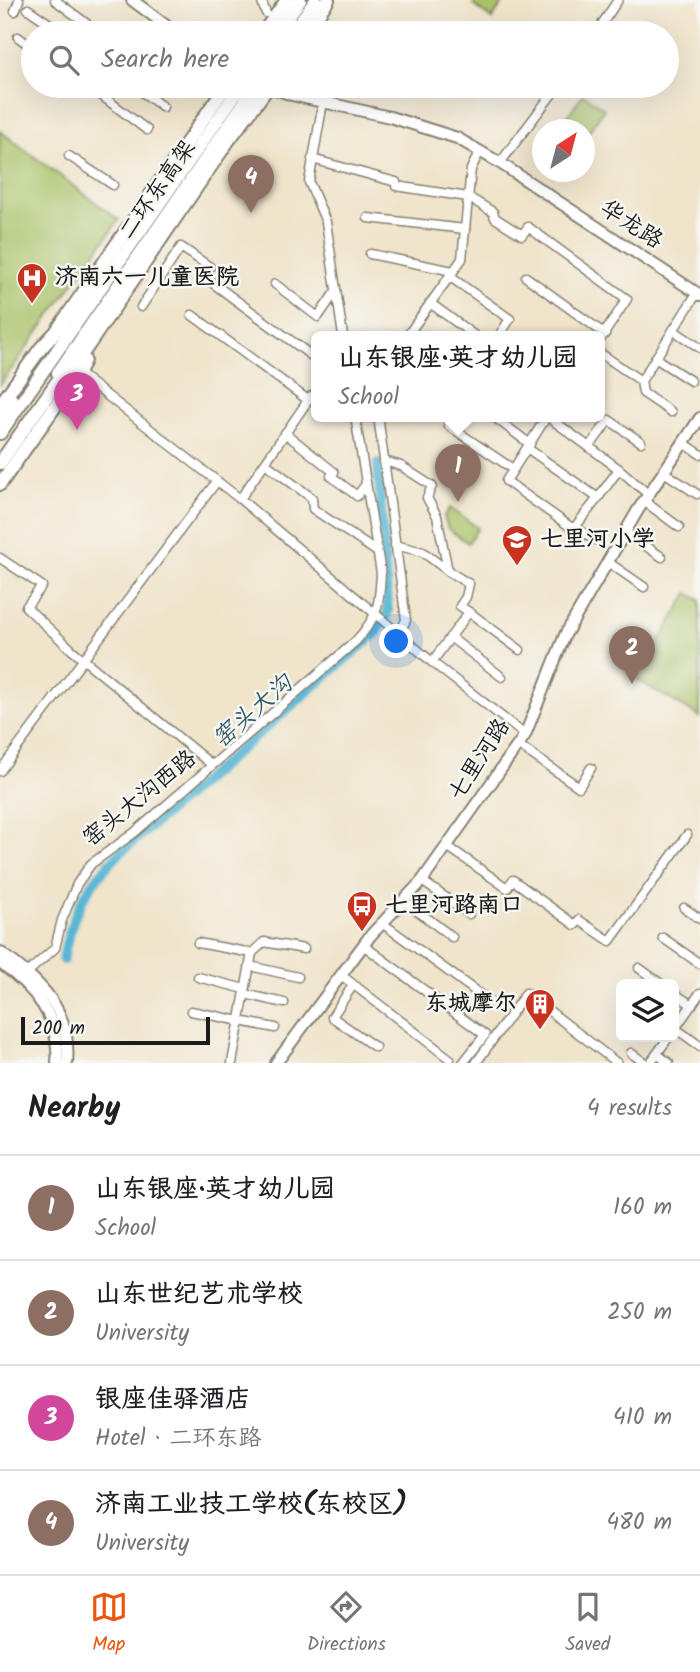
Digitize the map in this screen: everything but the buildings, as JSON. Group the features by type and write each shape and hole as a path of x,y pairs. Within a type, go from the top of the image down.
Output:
{"highway":[{"path":"273,21 287,0"},
{"path":"273,21 300,0"},
{"path":"301,21 316,0"},
{"path":"314,21 328,0"},
{"path":"0,417 218,98"},
{"name":"二环东高架","path":"0,433 233,98"},
{"name":"二环东高架","path":"0,458 248,98"},
{"path":"0,484 97,333 259,98"},
{"path":"0,405 41,348 56,332"},
{"path":"0,425 55,345 56,332"},
{"path":"0,463 64,372 77,368"},
{"path":"0,474 77,368"}],"main road":[{"path":"137,1 163,21"},
{"name":"华龙路","path":"308,98 390,117 457,138 500,163 698,294"},
{"name":"七里河路","path":"276,1063 363,945 422,881 525,735 565,635 625,532 700,418"},
{"path":"0,952 27,972 59,1008 67,1044 67,1063"},
{"path":"0,962 24,980 48,1013 58,1046 57,1063"}],"street":[{"path":"15,11 19,0"},
{"path":"55,0 83,21"},
{"path":"261,0 272,21"},
{"path":"604,21 618,0"},
{"path":"28,9 46,21"},
{"path":"105,98 146,130"},
{"path":"151,98 163,107"},
{"path":"500,163 549,98"},
{"path":"323,102 309,182 326,222 342,331"},
{"path":"412,331 462,259 471,169 480,152"},
{"path":"69,156 113,185"},
{"path":"312,159 396,182 396,186 468,197 493,212 495,218 522,235 528,227 627,299 605,332"},
{"path":"368,218 465,229"},
{"path":"141,307 181,247 209,267 203,276 311,355"},
{"path":"370,254 451,274 510,319 502,331"},
{"path":"526,277 594,331"},
{"path":"275,284 318,317 337,291"},
{"path":"671,412 643,393 641,381 698,294"},
{"path":"430,303 468,331"},
{"path":"192,315 311,397"},
{"path":"673,330 700,348"},
{"path":"605,356 641,381"},
{"path":"655,358 691,381"},
{"path":"77,368 240,499 432,662 525,735"},
{"path":"240,499 311,399"},
{"path":"589,447 609,419 640,442"},
{"name":"窑头大沟西路","path":"27,972 55,947 62,920 77,884 92,864 134,833 356,641 373,622 381,573 356,422"},
{"path":"379,422 406,620 399,634"},
{"path":"449,422 449,426 513,469"},
{"path":"500,422 598,498"},
{"path":"543,422 506,481 572,528 575,527 595,540"},
{"path":"555,422 619,469 679,527"},
{"path":"285,433 334,472 331,476 357,496 366,484"},
{"path":"684,443 700,454"},
{"path":"384,461 401,466 432,486 427,498 437,516 448,571"},
{"path":"265,463 312,498 313,509 377,552"},
{"path":"575,527 619,469"},
{"path":"664,472 697,494"},
{"path":"0,771 217,481"},
{"path":"625,532 662,557"},
{"path":"395,545 423,552 468,584 466,597 460,606 520,650"},
{"path":"0,558 42,586 26,607 83,660 212,765"},
{"path":"608,562 644,587"},
{"path":"432,662 469,612"},
{"path":"450,637 502,677"},
{"path":"518,745 579,787 591,768"},
{"path":"447,846 507,888 513,880 575,925 579,920 610,941 687,835"},
{"path":"422,881 469,914"},
{"path":"403,900 452,937"},
{"path":"684,908 700,919"},
{"path":"382,923 500,1009"},
{"path":"663,938 700,964"},
{"path":"232,1063 252,953 264,942 304,949"},
{"path":"198,943 252,953"},
{"path":"363,945 485,1035 463,1063"},
{"path":"250,966 298,977"},
{"path":"639,968 655,979"},
{"path":"341,975 450,1059"},
{"path":"198,977 284,1003"},
{"path":"353,985 332,1017 376,1047"},
{"path":"476,1063 526,993 617,1063"},
{"path":"679,994 697,999 679,1024"},
{"path":"191,1011 275,1028"},
{"path":"679,1032 700,1046"},
{"path":"631,1053 648,1063 665,1042"},
{"path":"657,1054 669,1063"}],"green space":[{"path":"477,0 505,0 492,19 473,5"},
{"path":"580,98 589,98 604,109 595,122 595,119 565,119"},
{"path":"0,131 119,220 0,385"},
{"path":"450,508 478,528 468,543 448,529 444,516"},
{"path":"688,593 700,600 700,717 637,680"}],"waterway":[{"name":"窑头大沟","path":"63,960 70,928 82,901 108,865 377,632 388,612 378,464"}],"place":[{"name":"济南工业技工学校(东校区)","path":"251,213"},
{"name":"济南六一儿童医院","path":"32,305"},
{"name":"银座佳驿酒店","path":"77,430"},
{"name":"山东银座·英才幼儿园","path":"458,502"},
{"name":"七里河小学","path":"517,567"},
{"name":"山东世纪艺术学校","path":"632,684"},
{"name":"七里河路南口","path":"362,933"},
{"name":"东城摩尔","path":"540,1031"}]}
